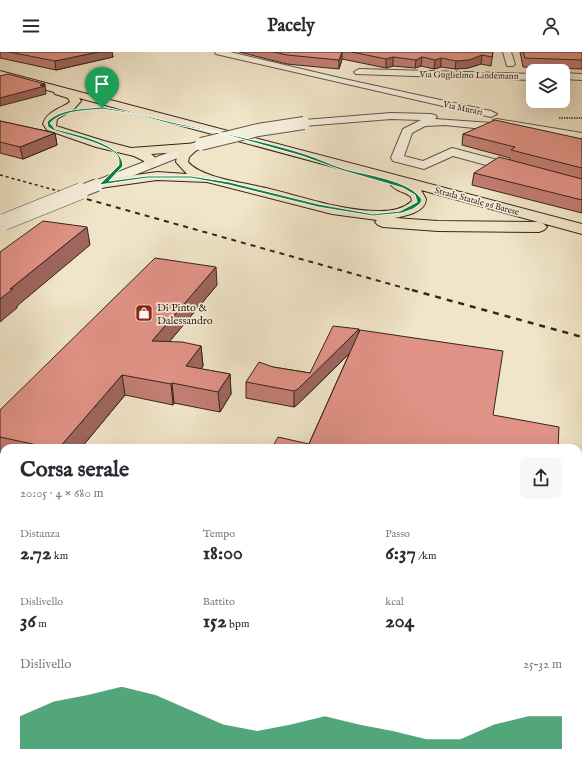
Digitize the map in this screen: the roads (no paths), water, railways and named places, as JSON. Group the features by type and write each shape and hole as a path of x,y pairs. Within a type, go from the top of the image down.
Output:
{"main road":[{"path":"3,73 68,95 75,99 74,104 49,121 51,128 100,144 130,150 148,157 151,161 149,164"},
{"name":"Strada Statale 96 Barese","path":"3,73 582,229"},
{"name":"Strada Statale 96 Barese","path":"3,73 395,173 582,223"},
{"path":"55,116 87,109 108,108 221,132"},
{"path":"100,144 117,153 121,159 121,166 119,170 101,183"},
{"path":"130,150 167,150 198,145"},
{"path":"195,173 184,166 182,159 186,153 198,145"},
{"path":"131,171 172,169 195,173 318,205 363,214 381,215 407,210 416,206 420,200 414,191 405,187 342,169 303,155"},
{"path":"101,183 142,177 168,176 191,177 229,183"},
{"path":"318,205 355,216 394,223 450,226 532,226 582,234"}],"street":[{"name":"Via Murari","path":"219,52 292,69 361,82 406,74"},
{"path":"507,52 510,64"},
{"path":"510,64 526,70"},
{"path":"459,75 496,73 502,71 510,64"},
{"name":"Via Murari","path":"345,78 359,72 406,74"},
{"name":"Via Murari","path":"359,72 371,75 373,80"},
{"name":"Via Guglielmo Lindemann","path":"406,74 526,77"},
{"path":"570,77 582,77"},
{"name":"Via Murari","path":"345,78 379,89 465,109 511,118 560,121"},
{"path":"373,80 371,83 379,89"},
{"path":"2,223 198,145 258,130 304,123 391,116 431,117 538,128 582,137"},
{"path":"528,172 452,152 424,165 397,158 407,131 423,124 445,122 491,126 582,145"},
{"path":"395,173 410,162"}],"railway":[{"path":"0,175 62,192"},
{"path":"58,191 415,291"},
{"path":"412,290 582,337"}],"place":[{"name":"Di Pinto & Dalessandro","path":"144,313"}]}
